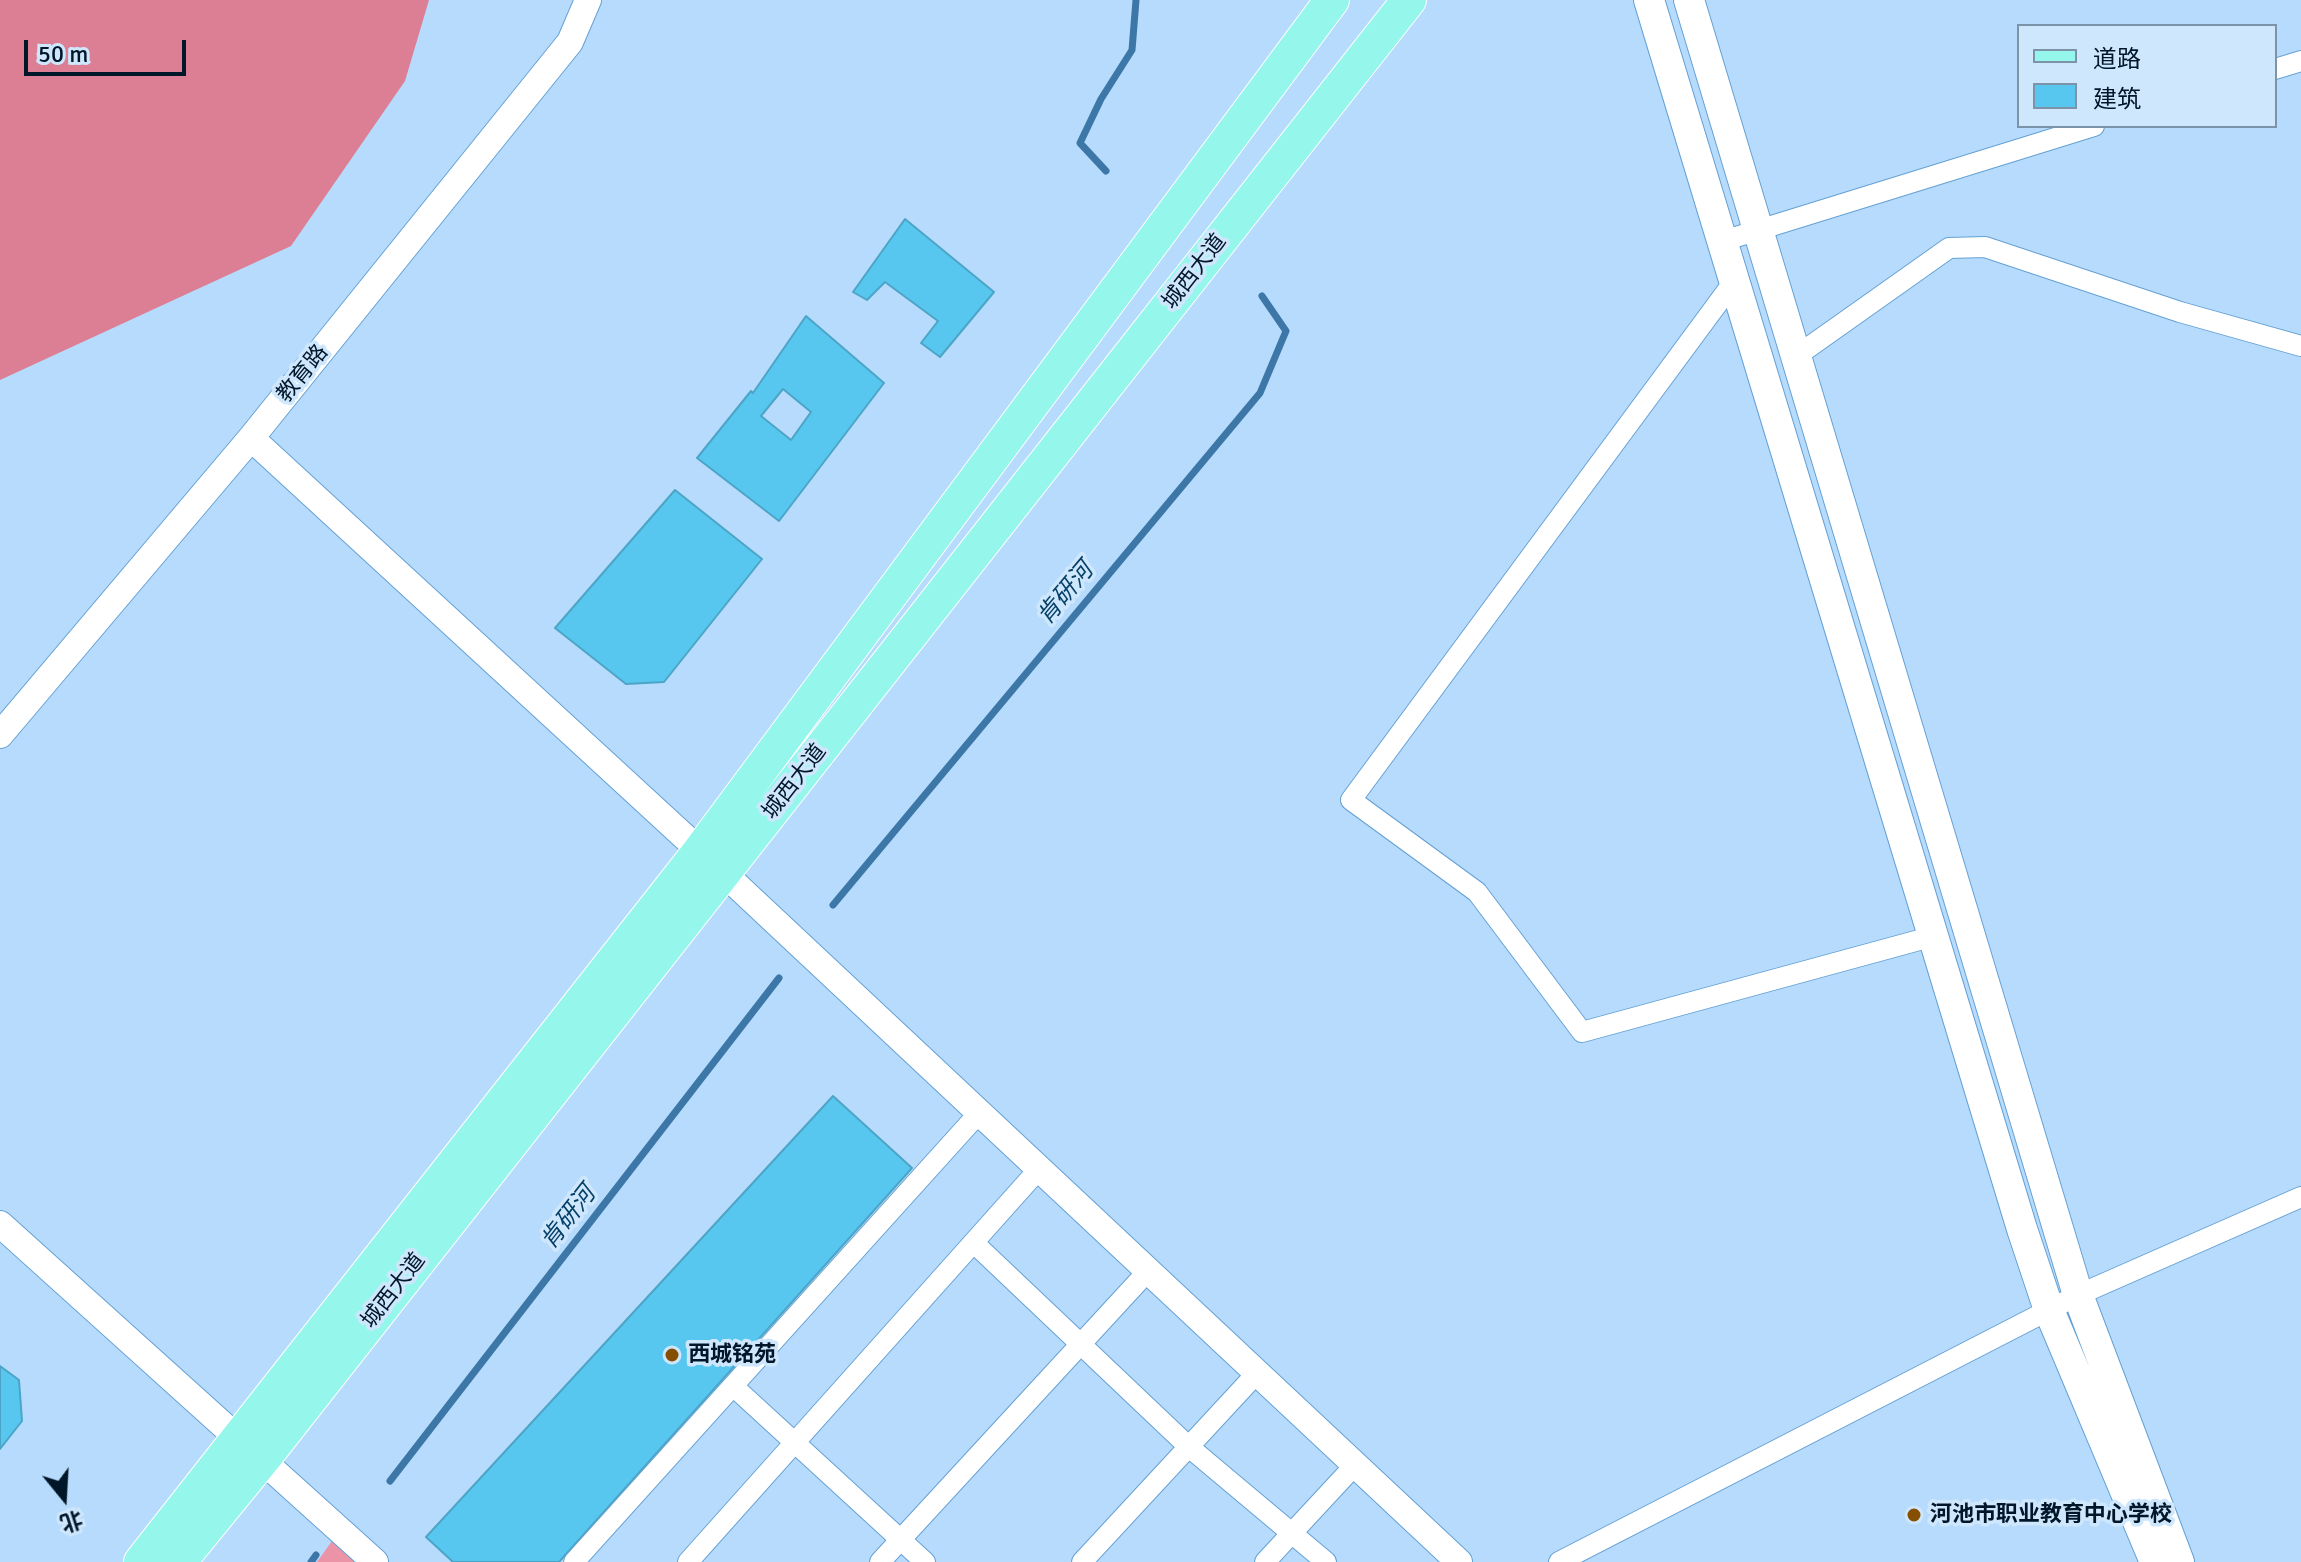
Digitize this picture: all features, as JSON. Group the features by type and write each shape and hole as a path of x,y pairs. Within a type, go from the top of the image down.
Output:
{"main road":[{"name":"城西大道","path":"711,862 1332,0"},
{"name":"城西大道","path":"141,1562 250,1449 711,862 1409,0"},
{"path":"1649,0 2049,1310 2155,1562"},
{"path":"1689,0 2078,1295 2179,1562"},
{"name":"城西大道","path":"179,1562 250,1449"}],"street":[{"name":"教育路","path":"0,735 251,438 570,42 588,0"},
{"path":"2277,68 2301,61"},
{"path":"1723,241 2088,128"},
{"path":"1795,357 1949,248 1961,247 1985,247 2180,312 2301,346"},
{"path":"1735,280 1351,800 1477,892 1582,1032 1934,936"},
{"path":"251,438 711,862 1459,1562"},
{"path":"574,1562 979,1113"},
{"path":"688,1562 1039,1169"},
{"path":"1559,1562 2078,1295 2301,1197"},
{"path":"0,1224 375,1562"},
{"path":"974,1243 1189,1447 1326,1562"},
{"path":"880,1562 1148,1271"},
{"path":"1082,1562 1257,1373"},
{"path":"733,1386 925,1562"},
{"path":"1265,1562 1355,1465"},
{"path":"1597,1542 1605,1562"}],"shaded area":[{"path":"0,0 429,0 405,81 291,246 0,380"},
{"path":"337,1534 366,1562 317,1562"}],"building":[{"path":"905,219 994,292 940,357 921,343 938,321 885,282 867,300 853,292"},
{"path":"806,316 884,383 779,521 697,458 751,391 753,393","holes":["783,389 811,412 791,440 761,416"]},
{"path":"675,490 762,559 664,682 626,684 555,628"},
{"name":"西城铭苑","path":"833,1096 912,1168 559,1562 453,1562 426,1537"},
{"path":"0,1366 19,1380 22,1421 0,1449"}],"waterway":[{"name":"肯研河","path":"1106,171 1080,143 1101,99 1132,50 1136,0"},
{"name":"肯研河","path":"833,905 1260,393 1286,331 1262,296"},
{"name":"肯研河","path":"390,1481 779,978"},
{"name":"肯研河","path":"311,1562 316,1555"}],"place":[{"name":"西城铭苑","path":"672,1355"},
{"name":"河池市职业教育中心学校","path":"1914,1515"}]}
